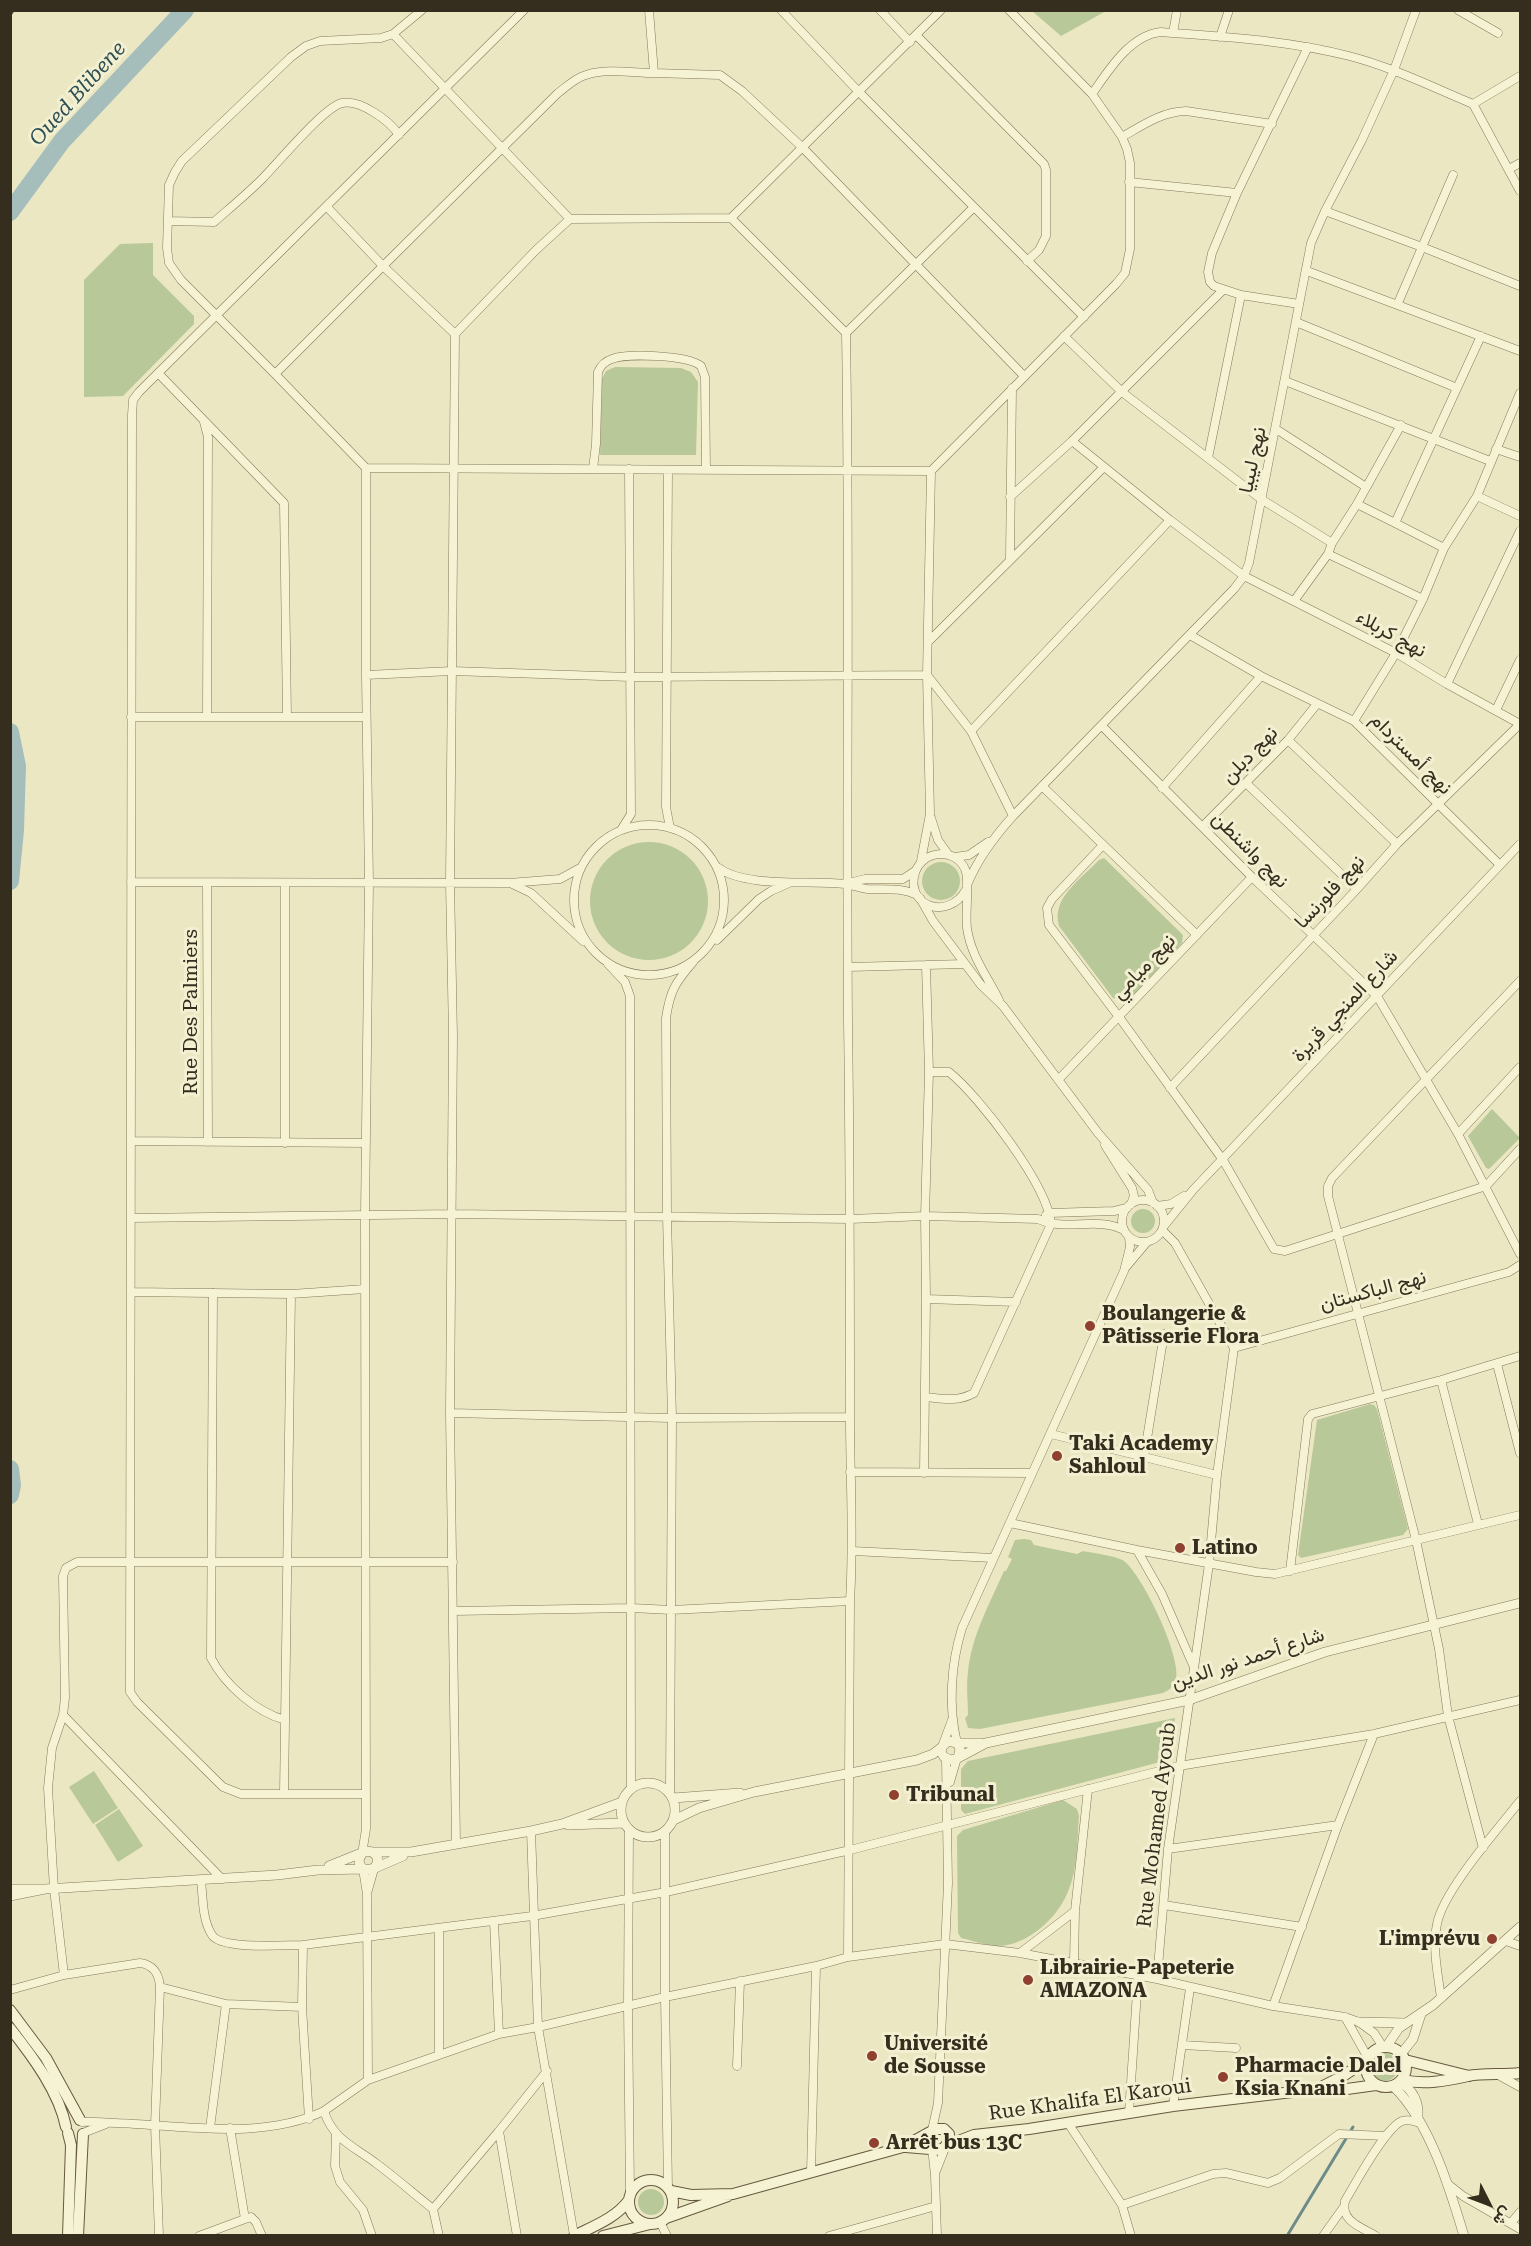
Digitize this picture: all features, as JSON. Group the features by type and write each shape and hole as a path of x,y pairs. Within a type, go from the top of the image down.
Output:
{"main road":[{"path":"10,2010 46,2058 82,2127 78,2235"},
{"path":"10,2028 26,2048 47,2082 64,2116 71,2145 68,2235"},
{"path":"1398,2083 1406,2067 1403,2057 1396,2050 1384,2047 1376,2050 1367,2059 1367,2074 1376,2085 1382,2087 1398,2083 1456,2080 1469,2076"},
{"path":"1403,2057 1469,2076 1521,2073"},
{"name":"Rue Khalifa El Karoui","path":"1318,2089 1343,2076 1367,2059"},
{"name":"Rue Khalifa El Karoui","path":"947,2147 974,2135 1173,2106 1318,2089 1347,2089 1376,2085"},
{"path":"67,2130 71,2120 82,2127"},
{"path":"67,2130 75,2137 82,2127"},
{"path":"603,2235 659,2222 720,2201 733,2194 903,2148 938,2150 947,2147 948,2134 944,2129 938,2128 903,2148"},
{"name":"Rue Khalifa El Karoui","path":"944,2129 974,2135"},
{"path":"931,2131 927,2139 932,2148"},
{"path":"574,2235 610,2218 622,2209 634,2187 648,2180 656,2180 670,2189 690,2196 733,2194"},
{"path":"659,2222 673,2206 670,2189"},
{"path":"630,2197 629,2207 637,2219 659,2222"}],"street":[{"path":"368,2080 367,1894 363,1869 359,1860 366,1829 365,1215 369,883 366,468 181,280 170,263 167,248 170,185 182,161 291,57 306,46 320,41 381,38 393,34 422,10"},
{"path":"365,1794 241,1794 223,1787 133,1698 129,1685 133,400 524,10"},
{"path":"649,10 654,73"},
{"path":"781,10 859,92 1084,317"},
{"path":"880,10 909,42"},
{"path":"456,1843 450,1413 453,1036 450,883 455,334 528,257 570,219 731,218 941,10"},
{"path":"1003,1006 981,985 933,921 918,897 913,878 921,861 930,813 927,675 931,471 1125,273 1130,249 1130,163 1122,137 1092,94 1009,10"},
{"path":"1173,33 1177,10"},
{"path":"1220,37 1229,10"},
{"name":"نهج ليبيا","path":"967,888 974,869 992,840 1013,816 1190,635 1244,576 1249,563 1276,429 1311,243 1324,211 1362,140 1394,70 1416,10"},
{"path":"1458,10 1498,33"},
{"path":"1092,94 1106,74 1141,38 1155,32 1308,47 1349,56 1394,70 1473,104 1521,191"},
{"path":"393,34 570,219"},
{"path":"916,35 1044,164 1047,176 1046,236 1039,250 1027,261"},
{"path":"1299,304 1217,289 1210,282 1208,272 1209,262 1237,193 1308,47"},
{"path":"275,374 558,93 585,75 599,72 720,75 742,91 803,148 1024,376"},
{"path":"1473,104 1521,76"},
{"path":"168,221 214,222 261,180 324,115 340,103 353,103 376,114 399,135"},
{"path":"1122,137 1162,114 1174,112 1186,111 1272,124"},
{"path":"1509,169 1521,163"},
{"path":"1398,303 1453,175"},
{"path":"1129,182 1237,193"},
{"path":"327,207 383,266 455,334"},
{"path":"846,333 974,207"},
{"path":"1324,211 1520,283"},
{"path":"731,218 846,333 848,471 846,884 850,1472 853,1551 850,1601 848,1957"},
{"path":"1307,271 1398,303 1521,351"},
{"path":"1010,497 1072,441 1223,290"},
{"path":"1208,458 1241,295"},
{"path":"1296,322 1457,388"},
{"path":"1065,336 1122,392 1261,499 1332,543"},
{"path":"1395,523 1481,336"},
{"path":"593,469 598,372 604,363 626,357 691,360 701,366 705,377 706,470"},
{"path":"158,373 284,502 287,717"},
{"path":"1285,381 1490,461"},
{"path":"1010,559 1012,388"},
{"path":"1354,721 1396,653 1423,599 1444,548 1477,496 1521,393"},
{"path":"202,418 208,437 207,717"},
{"path":"1294,601 1328,554 1332,543 1357,504 1401,425"},
{"path":"1276,429 1366,487"},
{"name":"نهج كربلاء","path":"1072,441 1244,576 1396,653 1521,724"},
{"path":"1496,449 1521,457"},
{"path":"929,641 1104,467"},
{"path":"366,468 931,471"},
{"path":"621,830 631,814 629,469"},
{"path":"668,470 666,807 670,828"},
{"path":"1477,496 1521,516"},
{"path":"1357,504 1444,548"},
{"path":"971,731 1170,520"},
{"path":"1447,684 1521,531"},
{"path":"1328,554 1423,599"},
{"name":"نهج أمستردام","path":"1190,635 1261,676 1354,721 1500,865"},
{"path":"1496,710 1521,660"},
{"path":"366,675 452,671 630,677 927,675"},
{"path":"927,675 971,731 1013,816"},
{"path":"1162,788 1261,676"},
{"name":"نهج دبلن","path":"1203,826 1288,740 1317,704"},
{"path":"131,717 366,717"},
{"name":"نهج فلورنسا","path":"1170,1088 1397,844 1521,724"},
{"name":"نهج واشنطن","path":"1102,726 1252,877 1377,996 1458,1134 1521,1254"},
{"path":"1288,740 1397,844"},
{"path":"1246,783 1357,889"},
{"path":"1042,786 1197,935"},
{"path":"930,813 938,840 965,870 966,913 970,945 976,961 1003,1006 1098,1133 1148,1190 1163,1215 1163,1228 1159,1236 1147,1242 1124,1270"},
{"path":"588,945 578,927 574,907 575,886 581,867 592,851 605,839 621,830 654,825 670,828 698,842 709,854 717,868 724,893 723,919 707,949"},
{"name":"نهج ليبيا","path":"952,856 969,855 992,840"},
{"name":"شارع المنجي قريرة","path":"1163,1228 1193,1190 1521,844"},
{"path":"1103,845 1052,899 1047,908 1047,917 1054,932 1223,1160 1274,1249 1285,1251 1486,1186 1521,1149"},
{"path":"921,861 934,854 952,856"},
{"path":"131,882 509,883 560,879 581,867"},
{"path":"717,868 738,879 846,884 865,889 907,890 927,904 945,907 954,904 967,888"},
{"path":"846,884 865,879 903,879 916,870"},
{"name":"نهج ميامي","path":"1059,1080 1252,877"},
{"path":"285,882 285,1143"},
{"name":"Rue Des Palmiers","path":"207,883 208,1142"},
{"path":"509,883 531,893 588,945 625,982 630,996 631,1789"},
{"path":"674,1820 676,1809 671,1795 672,1418 667,1216 666,1018 669,996 678,980 693,962 759,899 790,883"},
{"path":"608,964 632,974 659,976 677,971 693,962"},
{"path":"848,967 965,964"},
{"path":"924,1473 925,1216 929,1072 926,965"},
{"path":"1483,1848 1448,1716 1440,1649 1416,1540 1328,1196 1328,1186 1332,1178 1521,981"},
{"path":"1458,1134 1521,1067"},
{"path":"926,1397 952,1400 974,1393 1051,1224 1050,1213 1023,1161 967,1088 949,1072 929,1072"},
{"path":"948,1792 960,1749 953,1719 953,1671 962,1628 1124,1270 1130,1247 1122,1219 1134,1196 1132,1188 1098,1133"},
{"path":"131,1141 366,1143"},
{"name":"شارع المنجي قريرة","path":"1155,1204 1171,1204 1193,1190"},
{"path":"1038,1219 1050,1213 1114,1211 1142,1200 1155,1204"},
{"path":"131,1218 453,1214 850,1220 925,1216 1038,1219 1051,1224 1103,1224 1141,1242 1147,1242"},
{"path":"1163,1228 1175,1243 1234,1348"},
{"name":"نهج الباكستان","path":"1234,1348 1357,1312 1509,1272 1521,1265"},
{"path":"130,1292 291,1294 365,1289"},
{"path":"213,1293 211,1658 218,1671 255,1705 274,1717 285,1720"},
{"path":"284,1794 291,1294"},
{"path":"926,1299 1016,1302"},
{"path":"1144,1457 1164,1334"},
{"name":"Rue Mohamed Ayoub","path":"1157,1979 1168,1849 1209,1564 1217,1475 1234,1348"},
{"path":"1290,1571 1308,1419 1315,1412 1441,1380 1521,1356"},
{"path":"1497,1364 1521,1453"},
{"path":"1441,1380 1478,1524"},
{"path":"450,1413 672,1418 850,1417"},
{"path":"1051,1434 1217,1475"},
{"path":"850,1472 1032,1473"},
{"path":"1010,1523 1209,1564 1275,1574 1521,1515"},
{"path":"1137,1550 1162,1594 1194,1666"},
{"path":"853,1551 993,1558"},
{"path":"64,1975 50,1889 48,1788 52,1748 63,1715 65,1698 64,1572 69,1565 77,1562 129,1561 453,1562"},
{"path":"454,1611 632,1608 671,1610 850,1601"},
{"name":"شارع أحمد نور الدين","path":"957,1743 986,1743 1189,1700 1325,1652 1521,1603"},
{"path":"201,1880 207,1924 212,1936 220,1942 270,1946 303,1945 439,1929 532,1916 666,1892 850,1850 1179,1766 1374,1734 1521,1700"},
{"path":"63,1715 222,1879"},
{"path":"931,2131 938,2103 945,1944 948,1792 946,1759 941,1752 953,1719"},
{"path":"1273,2006 1374,1734"},
{"path":"562,1824 627,1826 639,1836 650,1837 665,1831 674,1820 699,1808 754,1792 916,1760 933,1754 948,1741 957,1743"},
{"name":"شارع أحمد نور الدين","path":"957,1758 986,1743"},
{"path":"916,1760 957,1758"},
{"path":"630,2197 629,1899 627,1826 621,1813 622,1802 631,1789 640,1784 651,1783 661,1786 671,1795 754,1792"},
{"path":"1074,1963 1075,1911 1088,1789"},
{"path":"1441,1998 1435,1949 1437,1922 1448,1898 1483,1848 1521,1801"},
{"path":"318,1870 367,1851 411,1852 531,1831 562,1824 622,1802"},
{"path":"1168,1849 1338,1826"},
{"path":"366,1829 378,1860 367,1894"},
{"path":"531,1831 532,1916 538,2027 574,2235"},
{"path":"665,1831 665,1997 670,2189"},
{"path":"10,1889 50,1889 222,1879 318,1870 369,1870 411,1852"},
{"path":"10,1896 50,1889"},
{"path":"1164,1905 1302,1928"},
{"path":"1020,1953 1075,1911"},
{"path":"494,1921 499,2034"},
{"path":"82,2127 107,2123 210,2128 280,2127 324,2112 368,2080 499,2034 816,1966 848,1957 945,1944 1020,1953 1157,1979 1273,2006 1345,2017 1359,2022 1374,2033 1384,2047 1394,2034 1441,1998 1521,1927"},
{"path":"439,1929 439,2054"},
{"path":"1506,1941 1521,1946"},
{"path":"303,1945 302,2007 309,2119"},
{"path":"10,1990 64,1975 140,1963 156,1971 160,1987 155,2125 159,2235"},
{"path":"811,2172 816,1966"},
{"path":"1129,2113 1138,1977"},
{"path":"736,2066 740,1981"},
{"path":"160,1987 226,2004 302,2007"},
{"path":"1173,2106 1190,1988"},
{"path":"210,2128 226,2004"},
{"path":"1403,2057 1422,2014"},
{"path":"1345,2017 1367,2059"},
{"path":"1359,2022 1406,2024"},
{"path":"1182,2045 1236,2048"},
{"path":"433,2209 547,2071"},
{"path":"1500,2076 1521,2087"},
{"path":"1398,2083 1403,2096 1419,2120 1448,2184 1464,2235"},
{"path":"938,2103 944,2129"},
{"path":"324,2112 336,2134 347,2145 376,2163 433,2209 439,2235"},
{"path":"1323,2235 1343,2208 1345,2201 1386,2136 1401,2121 1419,2120"},
{"path":"1068,2123 1122,2205 1131,2235"},
{"path":"230,2128 245,2219"},
{"path":"499,2131 517,2235"},
{"path":"336,2134 335,2166 340,2182 363,2211 372,2235"},
{"path":"1122,2205 1213,2174 1226,2173 1268,2184 1280,2178 1339,2134 1386,2136"},
{"path":"935,2175 939,2161 947,2147"},
{"path":"932,2148 937,2235"},
{"path":"1448,2184 1463,2196 1521,2229"},
{"path":"830,2235 936,2206"},
{"path":"1343,2208 1349,2220 1376,2235"},
{"path":"1511,2223 1521,2211"},
{"path":"199,2235 249,2217 254,2219 262,2235"},
{"path":"659,2222 667,2235"}],"green space":[{"path":"1032,11 1106,11 1061,36"},
{"path":"153,243 153,275 194,316 194,324 123,396 84,397 84,280 120,244"},
{"path":"615,367 681,368 691,372 698,382 696,455 600,455 602,379 606,371"},
{"path":"649,842 682,852 698,868 708,901 698,934 682,950 649,960 616,950 600,934 590,901 600,868 616,852"},
{"path":"1104,858 1183,935 1182,943 1131,998 1122,1000 1113,998 1059,926 1059,907 1063,898 1076,882"},
{"path":"941,862 955,867 960,881 955,895 941,900 927,895 922,881 927,867"},
{"path":"1492,1109 1520,1138 1489,1169 1486,1168 1468,1136"},
{"path":"1138,1209 1148,1209 1155,1216 1155,1226 1148,1233 1138,1233 1131,1226 1131,1216"},
{"path":"1370,1404 1377,1409 1408,1529 1403,1535 1301,1558 1298,1555 1317,1420"},
{"path":"1015,1540 1031,1540 1034,1545 1077,1554 1083,1551 1124,1561 1141,1583 1167,1636 1176,1669 1174,1685 1163,1693 980,1729 968,1728 965,1718 968,1715 967,1677 973,1646 987,1608 1012,1559 1008,1557"},
{"path":"1175,1718 1171,1748 1160,1762 965,1814 961,1810 961,1769 968,1761"},
{"path":"94,1771 118,1808 93,1824 69,1787"},
{"path":"1063,1800 1077,1809 1079,1816 1074,1872 1069,1889 1058,1910 1041,1928 1009,1945 992,1946 961,1938 958,1933 957,1836 963,1830"},
{"path":"119,1809 143,1846 118,1862 95,1825"},
{"path":"1384,2053 1394,2057 1398,2067 1394,2077 1384,2081 1374,2077 1370,2067 1374,2057"},
{"path":"651,2189 660,2193 664,2202 660,2211 651,2215 642,2211 638,2202 642,2193"}],"waterway":[{"name":"Oued Blibene","path":"10,212 62,141 185,10"},
{"name":"Oued Blibene","path":"10,732 17,766 15,830 10,881"},
{"name":"Oued Blibene","path":"10,1469 12,1485 10,1495"},
{"path":"1287,2236 1353,2127"}],"place":[{"name":"Boulangerie & Pâtisserie Flora","path":"1090,1326"},
{"name":"Taki Academy Sahloul","path":"1057,1456"},
{"name":"Latino","path":"1180,1548"},
{"name":"Tribunal","path":"894,1795"},
{"name":"L'imprévu","path":"1492,1939"},
{"name":"Librairie-Papeterie AMAZONA","path":"1028,1980"},
{"name":"Université de Sousse","path":"872,2056"},
{"name":"Pharmacie Dalel Ksia Knani","path":"1223,2077"},
{"name":"Arrêt bus 13C","path":"874,2143"}]}
